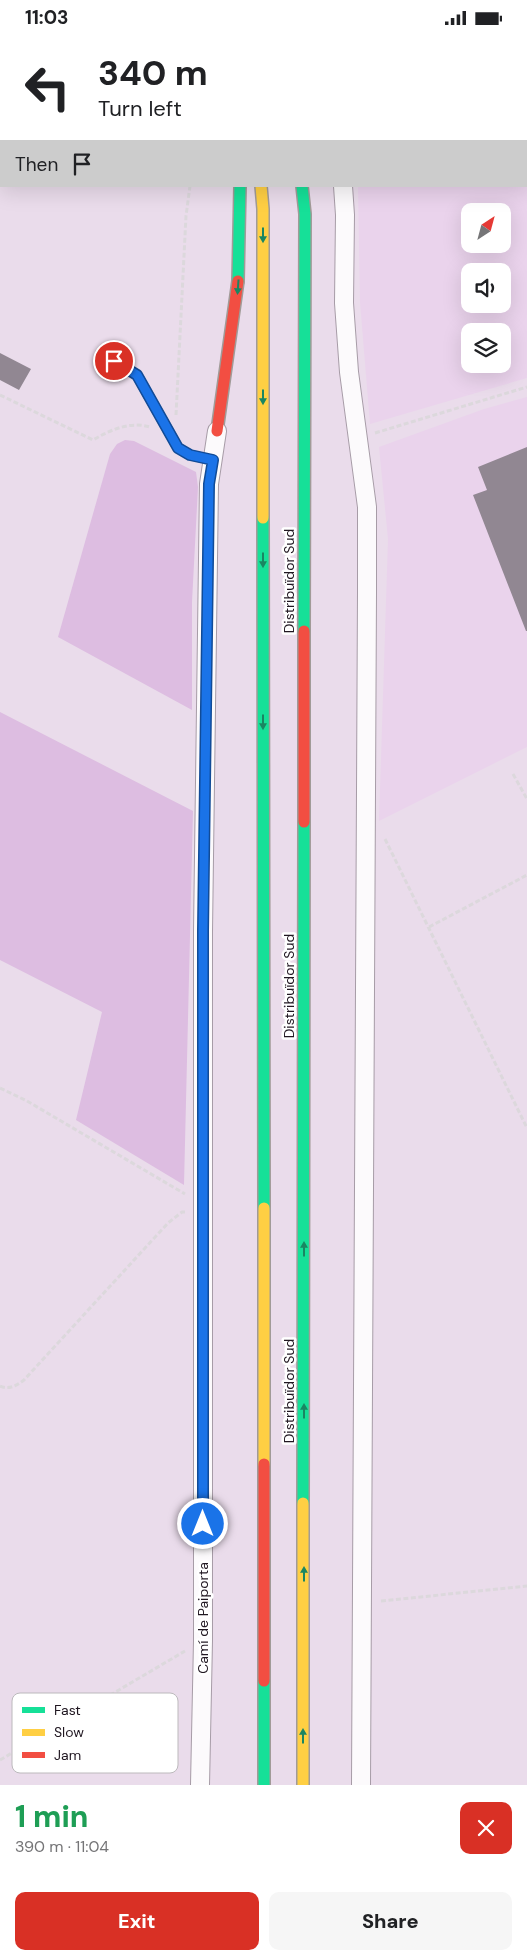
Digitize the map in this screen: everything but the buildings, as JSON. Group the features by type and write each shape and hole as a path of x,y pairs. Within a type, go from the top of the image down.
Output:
{"highway":[{"path":"218,431 238,290 240,187"},
{"name":"Distribuïdor Sud","path":"262,187 264,1785"},
{"name":"Distribuïdor Sud","path":"302,187 305,214 304,1785"}],"street":[{"path":"342,187 345,215 344,303 349,372 367,507 361,1785"},
{"name":"Camí de Paiporta","path":"200,1785 203,1641 203,921 209,484 218,431"}],"lane":[{"path":"114,361 137,375 178,448 190,455 213,460"}],"path":[{"path":"0,395 93,440 108,431 140,424 170,433 176,428 186,216 190,187"},
{"path":"358,439 527,387"},
{"path":"514,774 527,799"},
{"path":"366,831 386,840 527,1129"},
{"path":"429,927 527,875"},
{"path":"0,1088 27,1101 203,1208"},
{"path":"0,1386 6,1388 16,1386 24,1380 168,1223 182,1212 203,1208"},
{"path":"363,1602 527,1586"},
{"path":"114,1693 203,1641"},
{"path":"0,1760 12,1753"}],"shaded area":[{"path":"358,187 527,187 527,378 370,424 360,302"},
{"path":"527,397 527,747 379,821 388,539 379,447 484,409"},
{"path":"125,440 134,441 196,472 198,487 192,602 192,710 58,637 110,454 117,444"},
{"path":"0,712 193,811 184,1185 76,1120 102,1012 0,960"}],"traffic: fast":[{"path":"238,281 240,187"},
{"path":"302,187 305,214 304,631"},
{"path":"263,518 264,1208"},
{"path":"303,1503 304,822"},
{"path":"264,1681 264,1785"}],"traffic: slow":[{"path":"261,187 263,209 263,518"},
{"path":"264,1208 264,1464"},
{"path":"303,1503 303,1785"}],"traffic: jam":[{"path":"217,431 238,281"},
{"path":"304,631 304,822"},
{"path":"264,1464 264,1681"}],"route":[{"path":"114,361 137,375 178,448 190,455 213,460 209,484 203,931 203,1524"}]}
